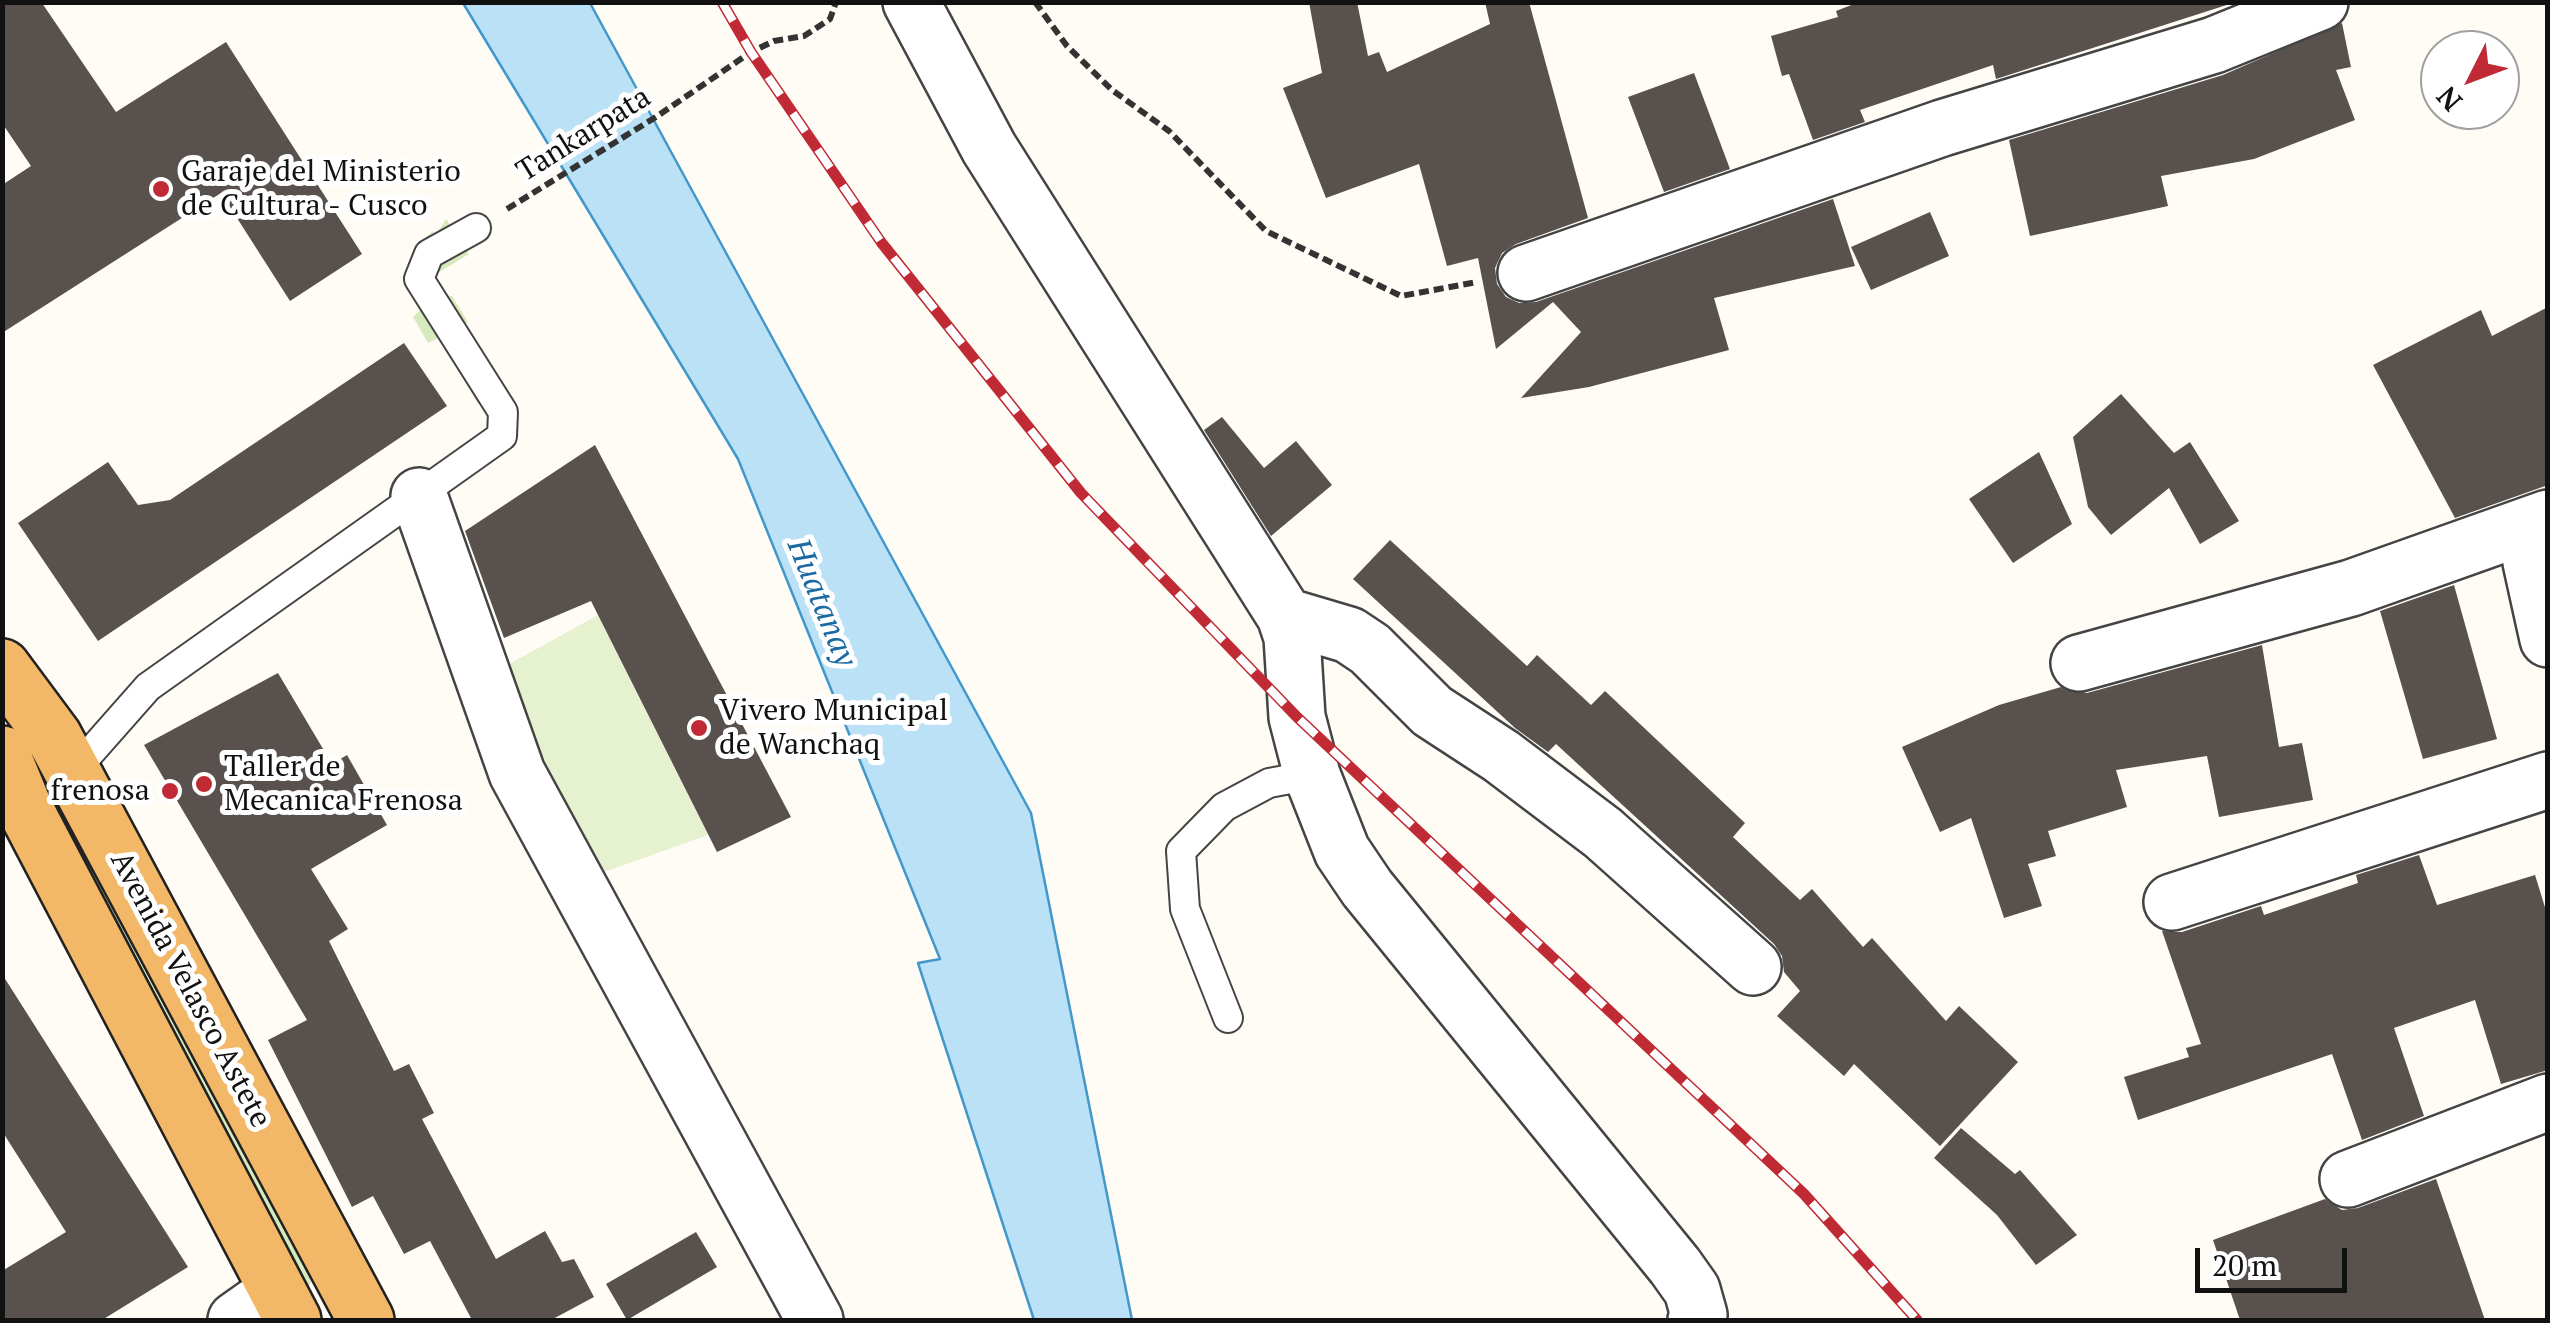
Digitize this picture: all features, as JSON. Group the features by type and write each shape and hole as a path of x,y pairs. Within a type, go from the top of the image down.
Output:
{"highway":[{"name":"Avenida Velasco Astete","path":"2,666 54,737 366,1320"},
{"name":"Avenida Velasco Astete","path":"2,754 13,813 269,1311"}],"street":[{"path":"911,2 989,148 1285,616 1292,637 1297,717 1312,774 1342,850 1367,888 1674,1266 1692,1290 1699,1315 1696,1320"},
{"path":"1526,273 1942,128 2214,44 2320,2"},
{"path":"419,496 517,773 814,1320"},
{"path":"2547,519 2531,562 2548,639"},
{"path":"2079,664 2352,588 2547,519"},
{"path":"1285,616 1349,636 1370,649 1432,711 1603,833 1754,967"},
{"path":"13,813 73,772"},
{"path":"2172,902 2548,780"},
{"path":"2348,1179 2548,1102"}],"lane":[{"path":"73,772 148,687 502,436 503,412 418,279 429,254 476,228"},
{"path":"1228,1018 1185,910 1182,851 1224,806 1269,784 1312,774"}],"path":[{"name":"Tankarpata","path":"476,228 774,41 804,36 830,19 836,2"},
{"path":"1034,2 1067,46 1112,90 1170,131 1266,232 1401,296 1526,273"}],"green space":[{"path":"446,219 469,254 431,277 441,296 452,296 468,322 457,326 503,387 478,404 440,337 428,343 413,317 420,310 409,291 408,271 423,249 420,242 433,231 435,237"},
{"path":"598,615 708,835 590,877 484,678"},
{"path":"66,839 81,843 311,1281 308,1290"}],"water":[{"name":"Huatanay","path":"463,3 590,3 1031,813 1132,1320 1034,1320 918,963 940,959 738,459"}],"building":[{"path":"1309,2 1357,2 1368,56 1379,52 1387,72 1490,24 1485,2 1529,2 1588,218 1516,244 1502,253 1495,268 1497,284 1506,297 1519,303 1536,302 1833,199 1855,266 1714,298 1729,350 1589,387 1521,398 1581,332 1553,302 1496,349 1478,258 1447,266 1419,164 1326,198 1283,88 1322,73"},
{"path":"1859,2 2236,2 1996,79 1993,65 1860,110 1865,122 1813,140 1789,74 1782,76 1771,36 1838,17 1836,11"},
{"name":"Garaje del Ministerio de Cultura - Cusco","path":"2,3 42,3 116,112 226,42 362,254 290,301 221,193 2,333 2,185 31,166 2,123"},
{"path":"2342,23 2351,67 2336,70 2355,120 2254,159 2161,176 2168,206 2030,236 2009,140 2223,75"},
{"path":"1694,73 1730,169 1664,192 1628,97"},
{"path":"1930,212 1949,256 1871,290 1851,247"},
{"path":"2548,307 2548,485 2455,518 2373,365 2481,310 2492,336"},
{"path":"404,343 447,406 98,641 18,523 108,462 138,505 170,500"},
{"path":"2121,394 2174,453 2190,442 2239,521 2200,544 2169,488 2111,535 2088,507 2073,437"},
{"path":"1222,417 1264,468 1296,441 1332,485 1271,536 1204,430"},
{"name":"Vivero Municipal de Wanchaq","path":"595,445 791,817 717,852 591,601 504,638 465,531"},
{"path":"2039,452 2072,524 2013,563 1969,499"},
{"path":"1390,540 1527,666 1537,655 1591,705 1605,691 1745,823 1733,837 1800,900 1812,889 1863,947 1872,938 1946,1021 1959,1006 2018,1062 1940,1146 1854,1064 1844,1076 1777,1016 1800,991 1784,972 1782,956 1774,944 1556,744 1548,752 1515,728 1353,579"},
{"path":"2454,585 2497,739 2423,759 2380,611"},
{"path":"2262,645 2279,747 2302,743 2313,800 2219,817 2207,756 2116,770 2127,807 2048,831 2056,856 2028,864 2042,906 2004,918 1971,818 1940,832 1902,747 1999,705 2061,687 2087,693"},
{"path":"278,673 332,764 347,755 387,825 311,869 348,929 329,941 394,1071 409,1064 434,1113 422,1119 496,1259 545,1231 562,1262 574,1259 594,1297 551,1320 472,1320 430,1241 404,1254 373,1196 352,1207 268,1040 307,1020 144,745"},
{"path":"2419,855 2437,905 2535,875 2548,917 2548,1070 2501,1084 2475,1000 2394,1028 2424,1116 2362,1140 2332,1054 2138,1120 2124,1077 2189,1057 2186,1048 2201,1044 2162,931 2182,932 2261,906 2264,915 2358,883 2356,875"},
{"path":"2,974 188,1267 102,1320 2,1320 2,1271 66,1232 2,1131"},
{"path":"1961,1128 2015,1174 2020,1170 2077,1235 2036,1265 1997,1215 1934,1158"},
{"path":"2436,1179 2485,1320 2240,1320 2213,1240 2325,1199 2342,1210 2358,1208"},
{"path":"696,1232 717,1267 627,1320 606,1284"}],"railway":[{"path":"722,2 751,52 881,242 1081,493 1297,717 1804,1194 1917,1320"}],"place":[{"name":"Garaje del Ministerio de Cultura - Cusco","path":"161,189"},
{"name":"Vivero Municipal de Wanchaq","path":"699,728"},
{"name":"Taller de Mecanica Frenosa","path":"204,784"},
{"name":"frenosa","path":"170,791"}]}
